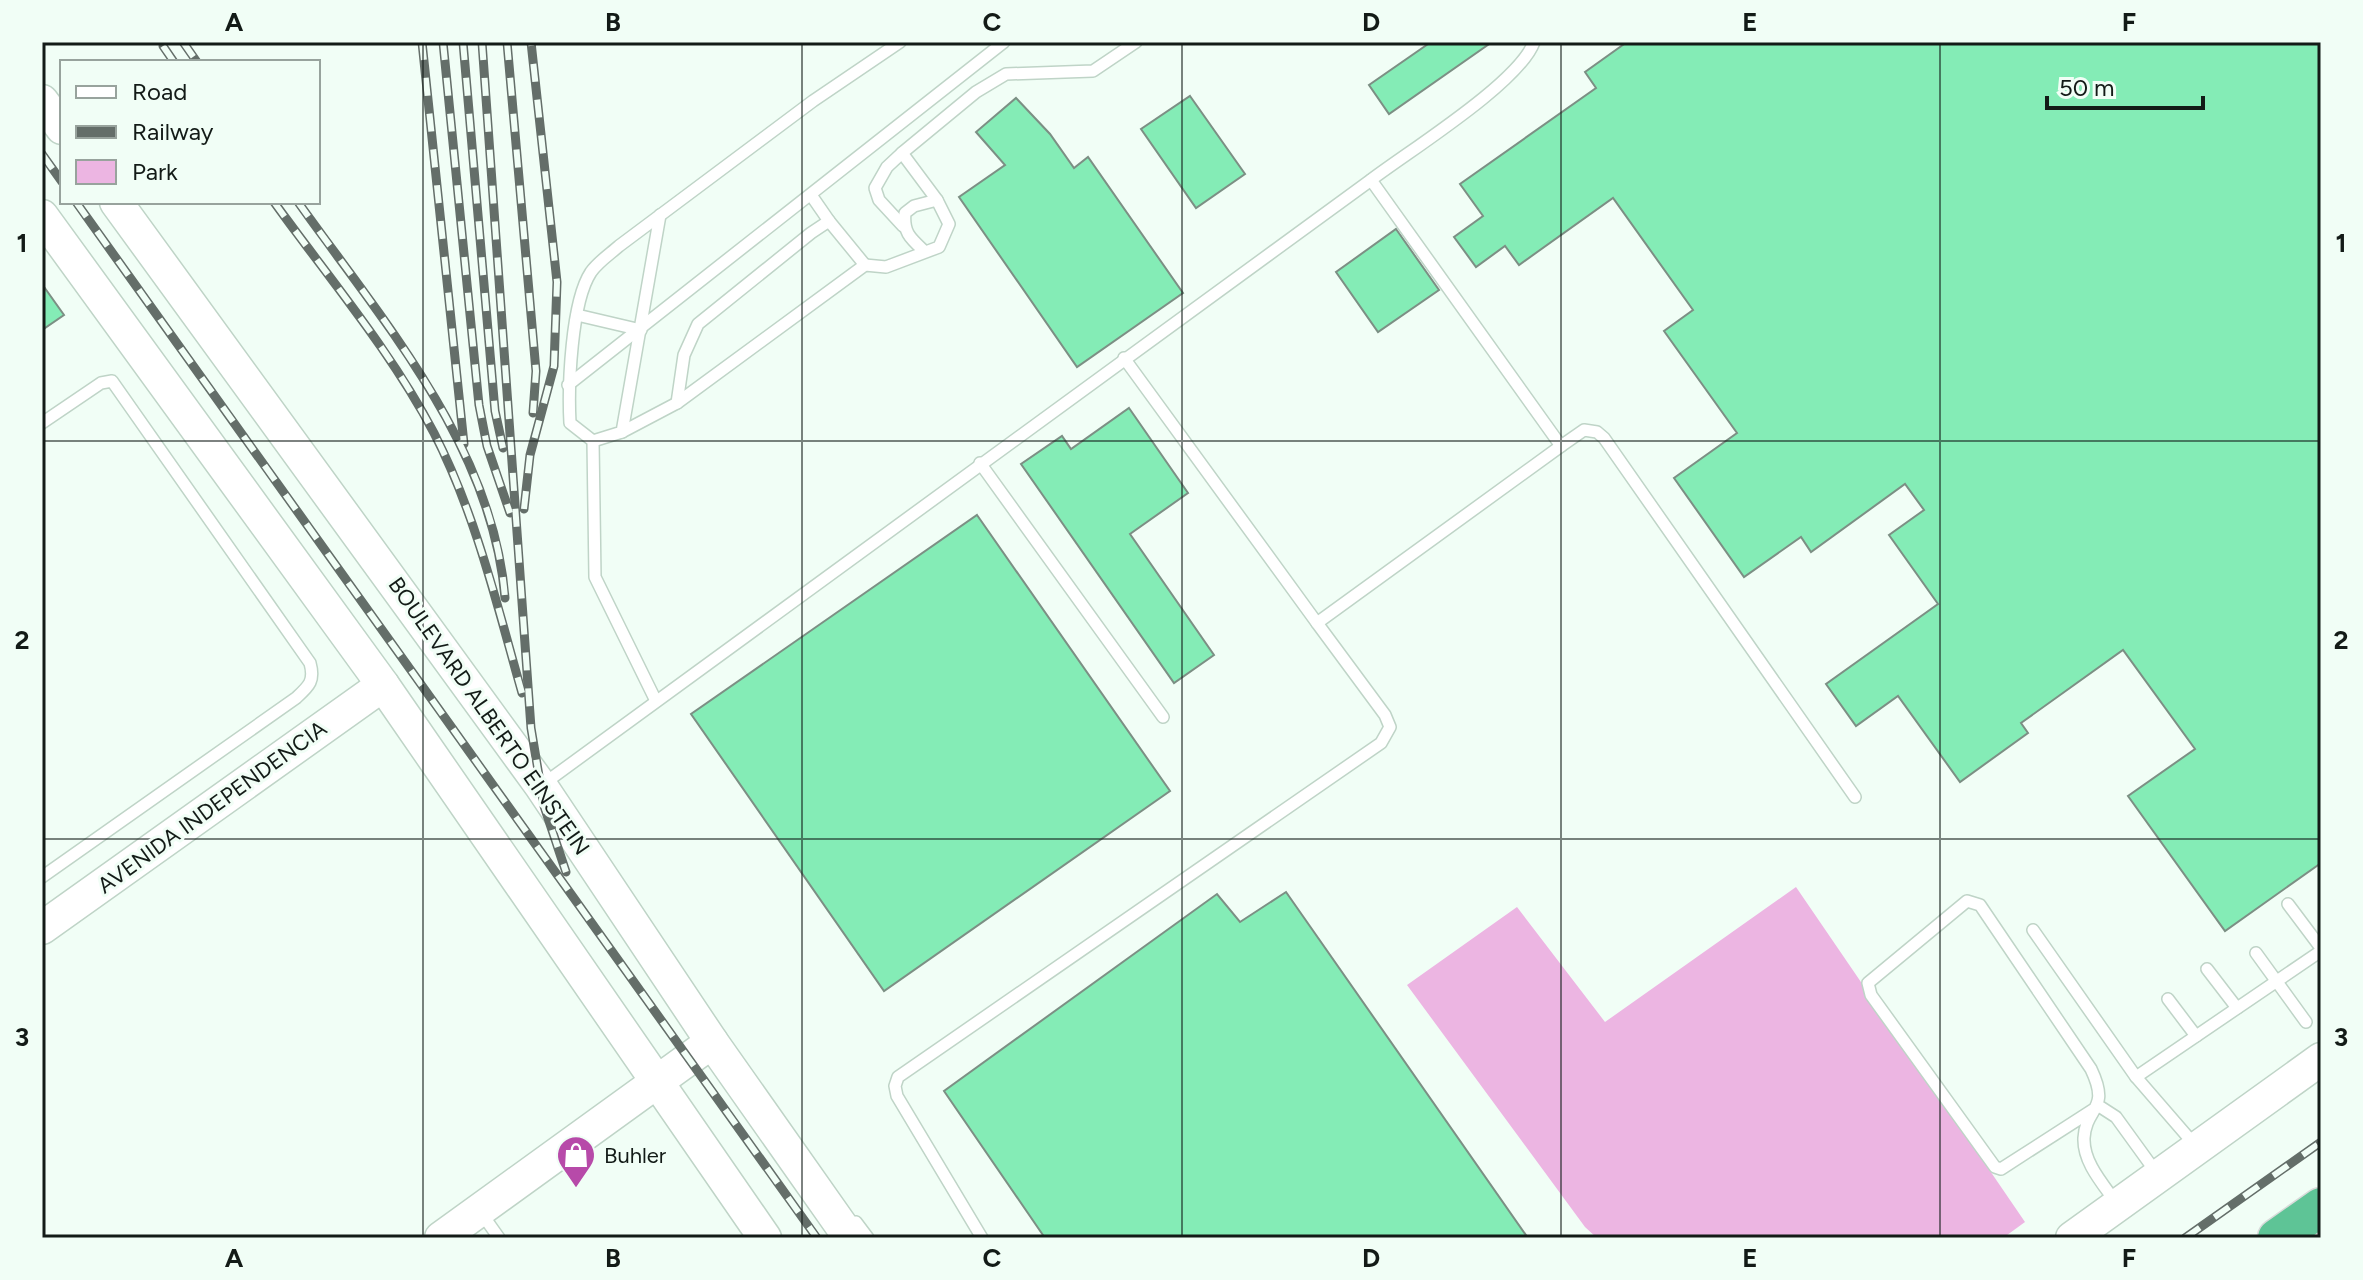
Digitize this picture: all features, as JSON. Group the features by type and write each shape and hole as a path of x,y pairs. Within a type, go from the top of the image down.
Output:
{"highway":[{"path":"2277,1238 2321,1207"}],"main road":[{"path":"42,101 60,125"},
{"name":"BOULEVARD ALBERTO EINSTEIN","path":"117,204 541,786 712,1042 850,1226"},
{"path":"42,216 383,685 765,1238"},
{"name":"AVENIDA INDEPENDENCIA","path":"42,928 383,685"},
{"path":"441,1238 712,1042"},
{"path":"2072,1238 2321,1059"}],"lane":[{"path":"593,441 570,423 568,385 577,315 590,273 660,215 813,101 900,42"},
{"path":"568,385 1004,42"},
{"path":"923,250 879,200 875,188 887,167 976,92 1006,74 1093,71 1136,42"},
{"path":"541,786 1498,86 1521,65 1534,42"},
{"path":"593,441 622,432 677,403 865,265 886,267 923,250 939,247 949,224 937,200 902,153"},
{"path":"1371,180 1561,446"},
{"path":"811,195 865,265"},
{"path":"903,226 905,213 914,206 937,200"},
{"path":"622,432 660,215"},
{"path":"677,403 684,355 698,324 829,221"},
{"path":"577,315 641,330"},
{"path":"982,1238 897,1096 895,1086 898,1077 1381,743 1390,727 1385,715 1124,358"},
{"path":"42,423 101,383 112,381 310,663 313,674 309,686 296,698 42,877"},
{"path":"1317,623 1584,430 1597,432 1855,797"},
{"path":"593,441 595,577 656,701"},
{"path":"980,463 1163,717"},
{"path":"2099,1106 2001,1169 1995,1167 1871,995 1868,983 1967,901 1976,902 2091,1069 2099,1091 2099,1106 2086,1126 2085,1151 2117,1205"},
{"path":"2136,1077 2321,950 2288,904"},
{"path":"2033,930 2136,1077 2197,1148"},
{"path":"2256,953 2306,1022"},
{"path":"2207,969 2237,1008"},
{"path":"2168,999 2196,1036"},
{"path":"712,1042 741,1060"},
{"path":"2099,1106 2116,1117 2158,1176"},
{"path":"479,1210 499,1238"},
{"path":"850,1226 868,1238"}],"green space":[{"path":"1796,887 2025,1222 2003,1238 1597,1238 1585,1227 1407,985 1517,907 1605,1022"}],"building":[{"path":"1431,42 1492,42 1389,114 1369,85"},
{"path":"1627,42 2321,42 2321,863 2225,931 2128,796 2195,749 2123,650 2021,723 2028,733 1960,782 1898,696 1856,726 1826,684 1938,604 1889,535 1924,510 1905,484 1811,552 1801,537 1744,577 1674,478 1737,433 1664,331 1693,310 1613,198 1519,265 1505,246 1476,267 1454,237 1483,216 1460,184 1596,88 1585,72"},
{"path":"1190,96 1245,174 1196,208 1141,129"},
{"path":"1016,98 1050,134 1074,168 1088,157 1183,293 1077,367 959,197 1005,165 976,132"},
{"path":"1396,229 1439,290 1378,332 1336,272"},
{"path":"42,284 64,315 42,330"},
{"path":"1129,408 1188,493 1130,534 1214,655 1174,683 1021,464 1062,436 1071,449"},
{"path":"977,515 1170,791 884,991 691,714"},
{"path":"1286,892 1528,1238 1045,1238 944,1091 1217,894 1240,922"}],"railway":[{"path":"183,42 196,60"},
{"path":"422,42 464,444"},
{"path":"443,42 479,405 487,446 510,513"},
{"path":"463,42 495,411 503,448"},
{"path":"482,42 531,728 544,806 566,872"},
{"path":"507,42 536,371 533,413"},
{"path":"524,509 530,455 554,366 557,282 531,42"},
{"path":"163,46 173,60"},
{"path":"42,154 60,179"},
{"path":"77,204 817,1238"},
{"path":"275,204 379,344 434,433 474,528 522,693"},
{"path":"299,204 397,339 456,437 479,489 496,542 505,598"},
{"path":"2185,1238 2321,1142"}],"place":[{"name":"Buhler","path":"576,1189"}]}
